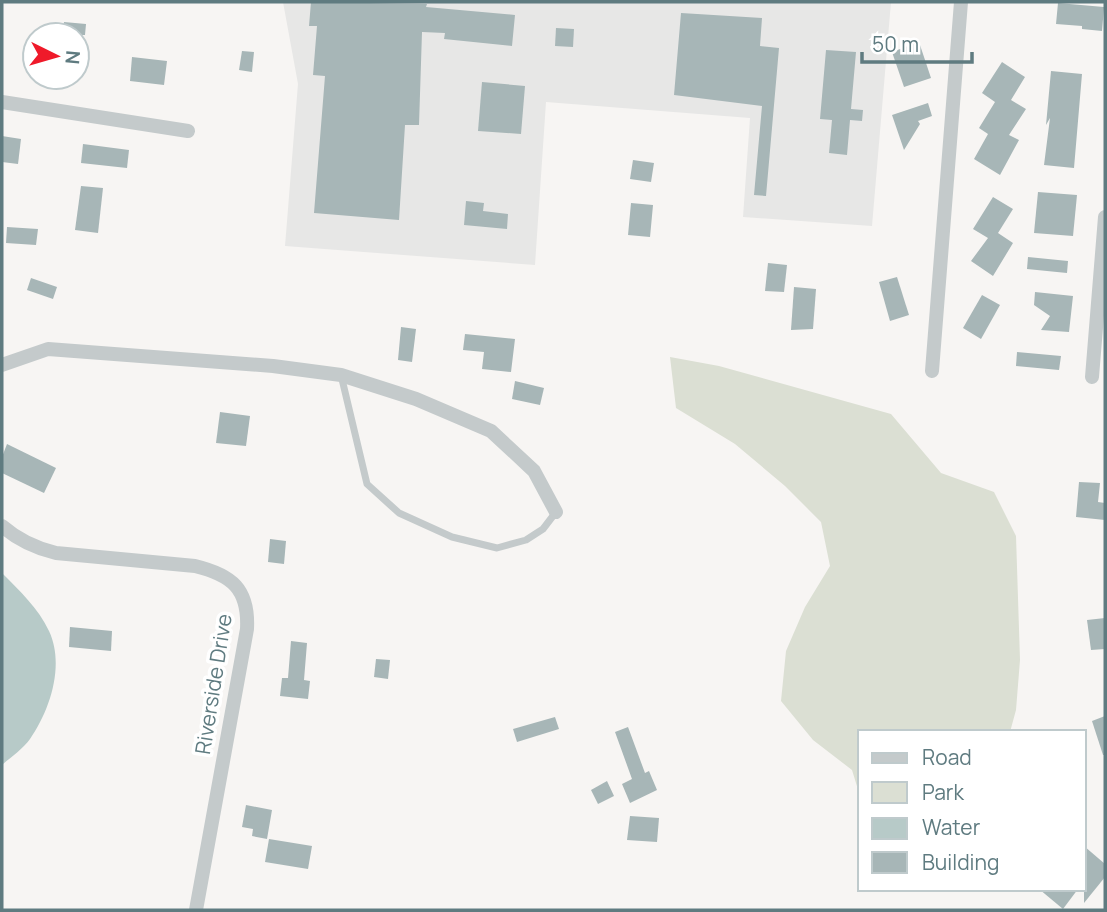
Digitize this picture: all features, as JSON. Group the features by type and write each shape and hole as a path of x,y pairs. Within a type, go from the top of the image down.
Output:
{"street":[{"path":"932,371 961,2"},
{"path":"2,102 188,131"},
{"path":"1092,377 1105,217"},
{"path":"2,365 48,349 273,366 341,375 416,399 491,431 534,471 556,512"},
{"name":"Riverside Drive","path":"2,526 20,540 56,553 211,570 237,586 245,599 247,629 196,910"}],"lane":[{"path":"341,375 367,484 399,513 452,537 497,548 526,540 543,529 556,512"}],"shaded area":[{"path":"283,2 891,2 872,226 743,217 750,118 546,102 535,265 285,246 298,84"}],"green space":[{"path":"670,357 719,366 891,414 941,473 994,492 1016,536 1020,660 1016,710 1011,730 858,730 858,790 852,770 813,740 781,701 786,651 805,607 830,566 821,522 785,486 735,444 676,408"}],"water":[{"path":"2,573 40,615 54,644 56,658 53,687 44,715 27,743 2,765"}],"building":[{"path":"311,2 427,4 426,7 515,15 512,46 444,39 445,33 422,32 419,125 405,125 399,220 314,213 325,76 313,75 317,26 309,26"},
{"path":"1058,3 1104,7 1102,31 1056,24"},
{"path":"681,13 762,18 760,46 779,48 766,196 754,195 762,106 674,95"},
{"path":"556,28 574,29 573,47 555,46"},
{"path":"919,42 931,78 904,87 892,52"},
{"path":"826,50 856,52 851,109 863,110 862,121 850,120 847,155 829,153 832,120 820,119"},
{"path":"242,51 254,52 252,72 239,70"},
{"path":"132,57 167,61 164,85 130,81"},
{"path":"1002,62 1025,77 1011,100 1026,109 1009,135 1019,140 1000,175 974,159 988,134 979,128 995,102 982,93"},
{"path":"1051,71 1082,74 1074,168 1044,165 1050,118 1046,125"},
{"path":"482,82 525,86 521,134 478,131"},
{"path":"928,103 932,116 918,121 920,124 904,150 892,115"},
{"path":"2,136 21,139 18,164 2,162"},
{"path":"83,144 129,150 127,168 81,163"},
{"path":"633,160 654,163 651,182 630,179"},
{"path":"81,186 103,188 98,233 75,230"},
{"path":"1038,192 1077,195 1073,236 1034,233"},
{"path":"993,197 1013,209 998,233 1013,243 993,276 971,261 988,238 973,229"},
{"path":"466,201 484,203 483,211 508,214 507,229 464,225"},
{"path":"631,203 653,205 650,237 628,235"},
{"path":"7,227 38,229 36,245 6,243"},
{"path":"1028,257 1068,261 1067,273 1027,269"},
{"path":"768,263 787,265 784,292 765,291"},
{"path":"897,277 909,315 890,321 879,282"},
{"path":"31,278 57,287 53,299 27,290"},
{"path":"794,287 816,289 813,329 791,330"},
{"path":"1035,292 1073,296 1069,332 1041,330 1050,316 1034,305"},
{"path":"982,295 1000,305 981,339 963,328"},
{"path":"401,327 416,329 412,362 398,360"},
{"path":"465,334 515,339 511,372 482,369 484,352 463,350"},
{"path":"1017,352 1061,356 1059,370 1016,366"},
{"path":"515,381 544,388 540,405 512,399"},
{"path":"220,412 250,416 246,446 216,443"},
{"path":"7,444 56,468 44,493 2,473 2,457"},
{"path":"1079,482 1100,483 1098,502 1105,503 1105,520 1076,517"},
{"path":"270,539 286,541 284,564 268,562"},
{"path":"1105,618 1105,649 1091,650 1087,620"},
{"path":"70,627 112,631 111,651 69,647"},
{"path":"291,641 307,643 304,680 310,681 308,699 280,696 282,678 288,678"},
{"path":"376,659 390,660 388,679 374,677"},
{"path":"1105,716 1105,755 1103,755 1092,721"},
{"path":"555,717 559,729 517,742 513,729"},
{"path":"628,727 645,773 649,771 657,790 630,803 622,784 632,779 615,732"},
{"path":"607,781 614,796 598,804 591,790"},
{"path":"246,805 272,810 267,839 252,836 253,829 242,827"},
{"path":"630,816 659,818 657,842 627,840"},
{"path":"269,839 312,846 308,869 265,862"},
{"path":"1086,848 1105,864 1105,877 1084,903"},
{"path":"1041,891 1076,891 1063,909"}]}
